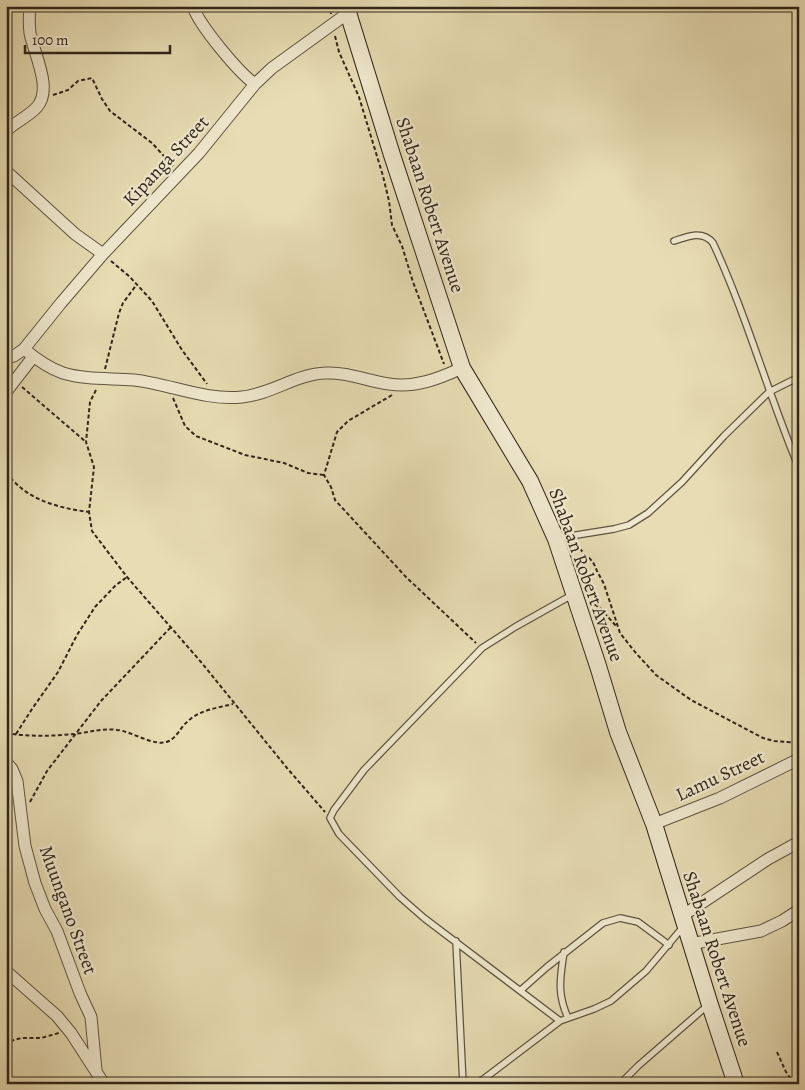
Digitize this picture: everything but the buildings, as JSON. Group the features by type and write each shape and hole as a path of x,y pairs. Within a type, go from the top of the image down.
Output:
{"street":[{"path":"6,131 39,104 43,87 30,32 29,12 39,6"},
{"path":"193,6 197,17 235,66 255,84"},
{"name":"Kipanga Street","path":"6,358 29,353 61,303 103,254 215,134 255,84 272,68 333,24 347,10"},
{"name":"Shabaan Robert Avenue","path":"347,10 455,371 530,480 562,538 574,594 618,732 654,824 690,944 736,1084"},
{"path":"6,171 74,234 103,254"},
{"path":"6,392 15,380 29,353 50,368 63,373 102,379 134,380 226,398 245,396 268,390 310,374 344,373 389,384 410,385 435,380 455,371"},
{"name":"Lamu Street","path":"654,824 720,798 799,758"},
{"name":"Muungano Street","path":"6,762 18,781 25,846 35,883 45,909 57,931 91,1017 96,1070"},
{"path":"684,920 768,859 799,842"},
{"path":"690,944 761,931 799,910"},
{"name":"Muungano Street","path":"6,971 50,1008 71,1033 104,1084"}],"lane":[{"path":"799,159 797,170 799,180"},
{"path":"674,241 685,237 701,235 707,237 713,243 739,305 769,392 799,468"},
{"path":"562,538 629,525 648,513 682,482 724,436 769,392 799,377"},
{"path":"560,1021 424,918 400,897 340,834 330,818 364,770 482,648 523,622 574,594"},
{"path":"521,990 564,952 603,923 620,918 638,922 669,945"},
{"path":"477,1084 560,1021 594,1009 611,1000 646,971 669,945 684,920"},
{"path":"456,942 463,1084"},
{"path":"564,952 560,990 561,1000 568,1018"},
{"path":"620,1084 710,1004"}],"path":[{"path":"347,10 394,6"},
{"path":"333,24 339,52 359,97 383,176 390,201 392,224 402,246 413,282 455,371"},
{"path":"39,104 53,95 68,90 78,81 92,78 110,111 152,143 179,174"},
{"path":"103,254 137,284 152,301 182,350 208,385 213,395"},
{"path":"137,284 123,304 119,314 102,379 90,402 86,442 94,467 89,512 92,532 330,818"},
{"path":"15,380 86,442"},
{"path":"161,385 174,401 185,426 196,436 246,455 284,463 308,473 324,475"},
{"path":"410,385 341,427 324,475 336,500 412,583 482,648"},
{"path":"6,473 21,489 41,500 61,507 89,512"},
{"path":"562,538 592,562 604,584 618,628"},
{"path":"16,734 58,672 76,635 95,607 127,576"},
{"path":"574,594 599,608 618,628 628,644 656,675 691,700 763,738 799,743"},
{"path":"22,812 48,771 112,687 171,628"},
{"path":"6,733 76,734 104,729 120,730 155,742 164,743 173,738 192,717 212,709 234,704"},
{"path":"6,1067 11,1041 20,1038 41,1038 58,1033 71,1033"},
{"path":"777,1052 794,1084"}]}
